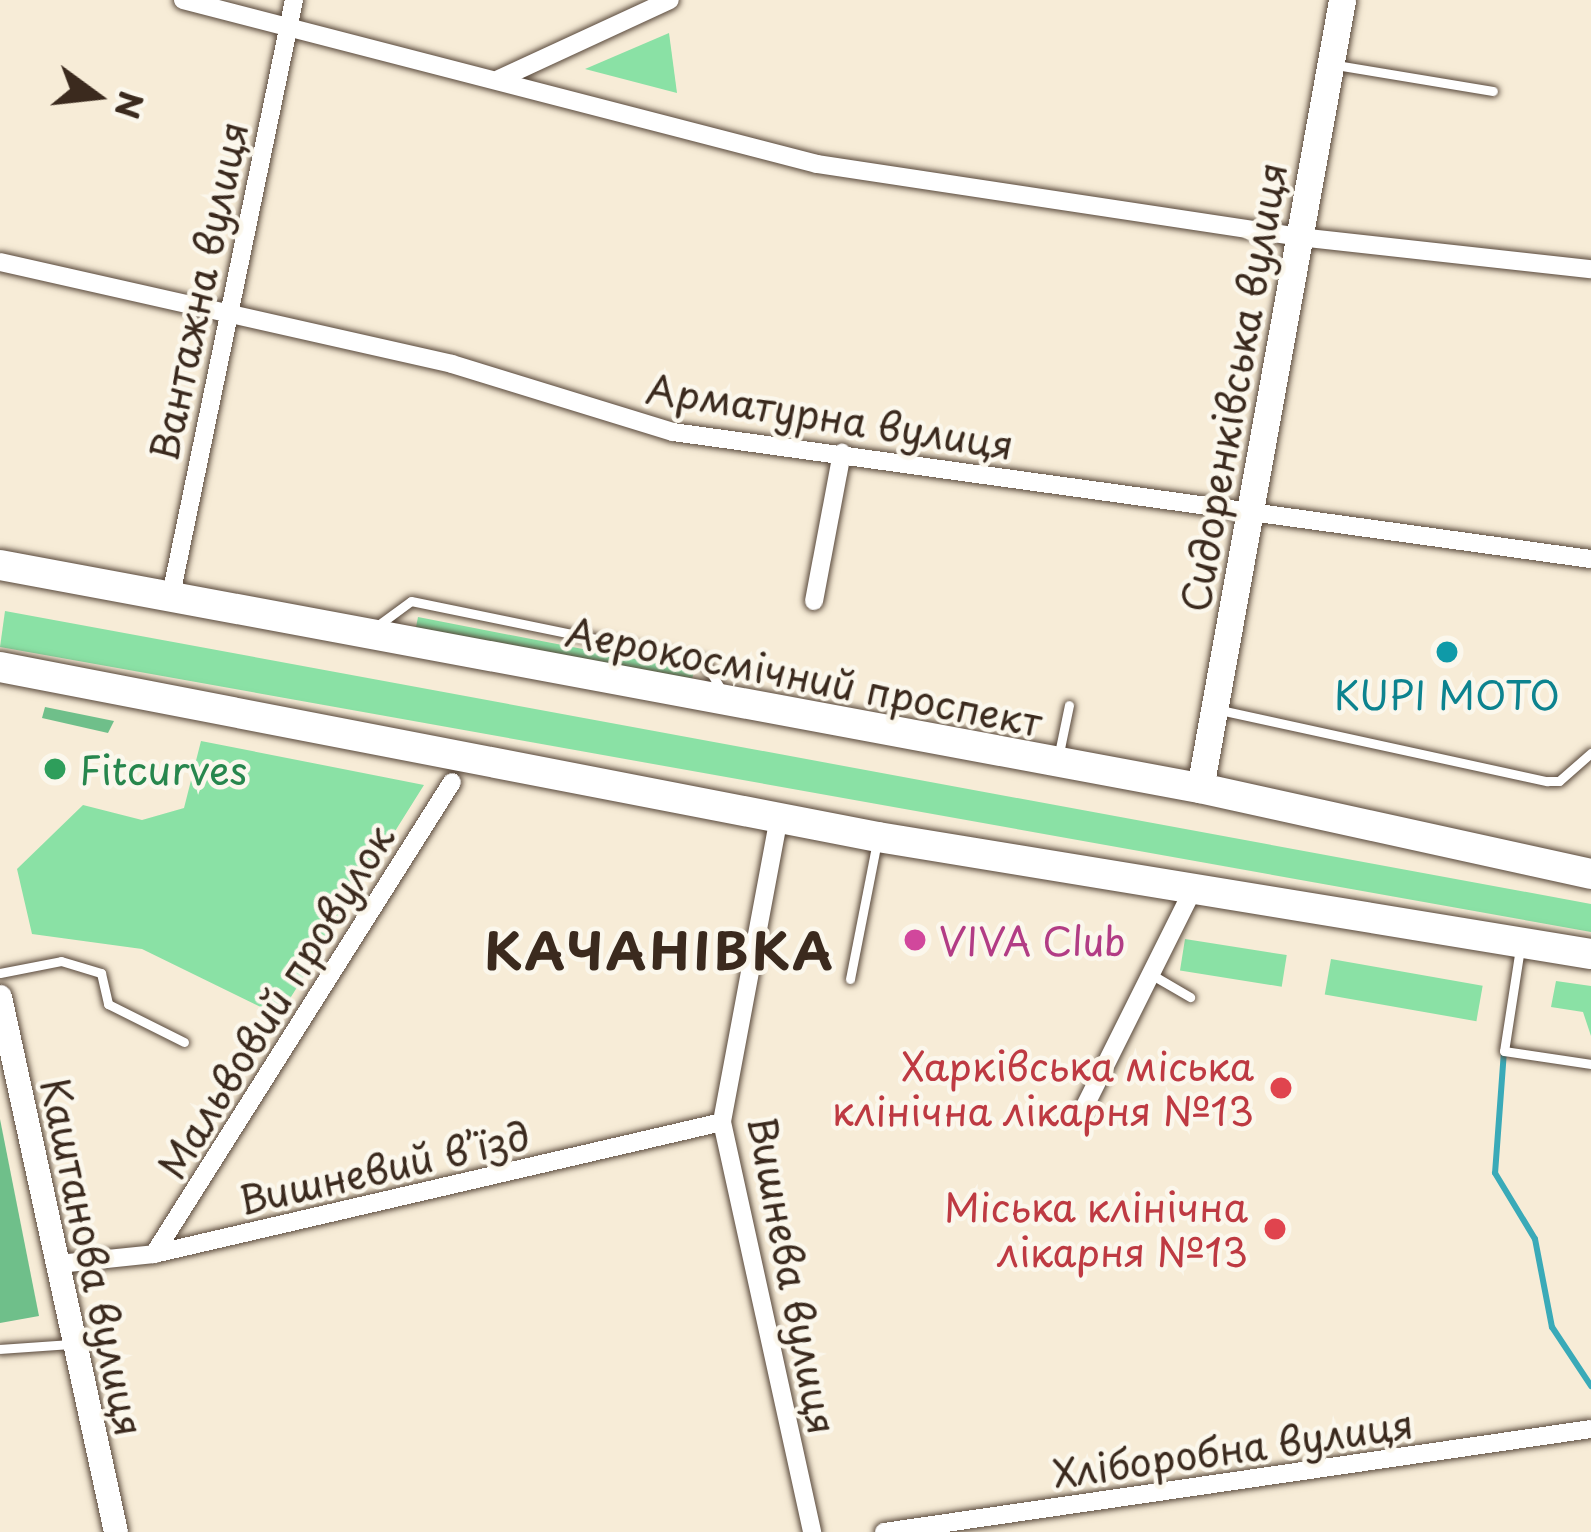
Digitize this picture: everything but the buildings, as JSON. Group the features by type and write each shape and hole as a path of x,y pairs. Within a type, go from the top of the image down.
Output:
{"main road":[{"name":"Сидоренківська вулиця","path":"1200,788 1342,0"},
{"name":"Аерокосмічний проспект","path":"0,565 1200,788 1591,874"},
{"path":"0,667 878,837 1591,954"}],"street":[{"path":"183,0 817,164 1299,237 1591,269"},
{"name":"Вантажна вулиця","path":"171,595 224,318 294,0"},
{"path":"499,80 670,0"},
{"name":"Арматурна вулиця","path":"0,262 224,318 452,364 673,432 842,453 1250,517 1591,559"},
{"path":"814,601 842,453"},
{"name":"Мальвовий провулок","path":"154,1254 452,782"},
{"name":"Вишнева вулиця","path":"779,817 722,1122 812,1532"},
{"path":"1082,1112 1154,976 1192,889"},
{"name":"Каштанова вулиця","path":"1,1010 116,1532"},
{"name":"Вишневий в’їзд","path":"58,1264 154,1254 722,1122"},
{"name":"Хліборобна вулиця","path":"884,1532 1591,1429"}],"lane":[{"path":"1330,64 1493,91"},
{"path":"1057,764 1070,704"},
{"path":"1215,709 1559,782 1591,753"},
{"path":"1432,757 1436,742"},
{"path":"850,979 878,837"},
{"path":"1521,943 1504,1051 1591,1064"},
{"path":"0,974 61,961 100,974 108,1004 184,1042"},
{"path":"1154,976 1190,997"},
{"path":"0,1349 75,1342"}],"green space":[{"path":"669,33 677,93 585,69"},
{"path":"5,611 1591,904 1591,932 0,647"},
{"path":"418,617 694,671 692,681 416,628"},
{"path":"45,707 114,721 108,733 42,718"},
{"path":"201,741 424,785 279,1016 142,949 32,934 17,869 83,805 142,820 184,808"},
{"path":"1185,939 1287,955 1282,987 1180,971"},
{"path":"1331,959 1483,986 1476,1021 1325,994"},
{"path":"1556,981 1591,986 1591,1036 1583,1012 1551,1007"},
{"path":"0,1119 39,1316 0,1323"}],"waterway":[{"path":"1504,1051 1495,1173 1535,1239 1552,1327 1591,1386"}],"place":[{"name":"KUPI MOTO","path":"1447,652"},
{"name":"Fitcurves","path":"55,769"},
{"name":"VIVA Club","path":"915,940"},
{"name":"Харківська міська клінічна лікарня №13","path":"1281,1088"},
{"name":"Міська клінічна лікарня №13","path":"1275,1229"}],"district":[{"name":"КАЧАНІВКА","path":"660,949"}]}
